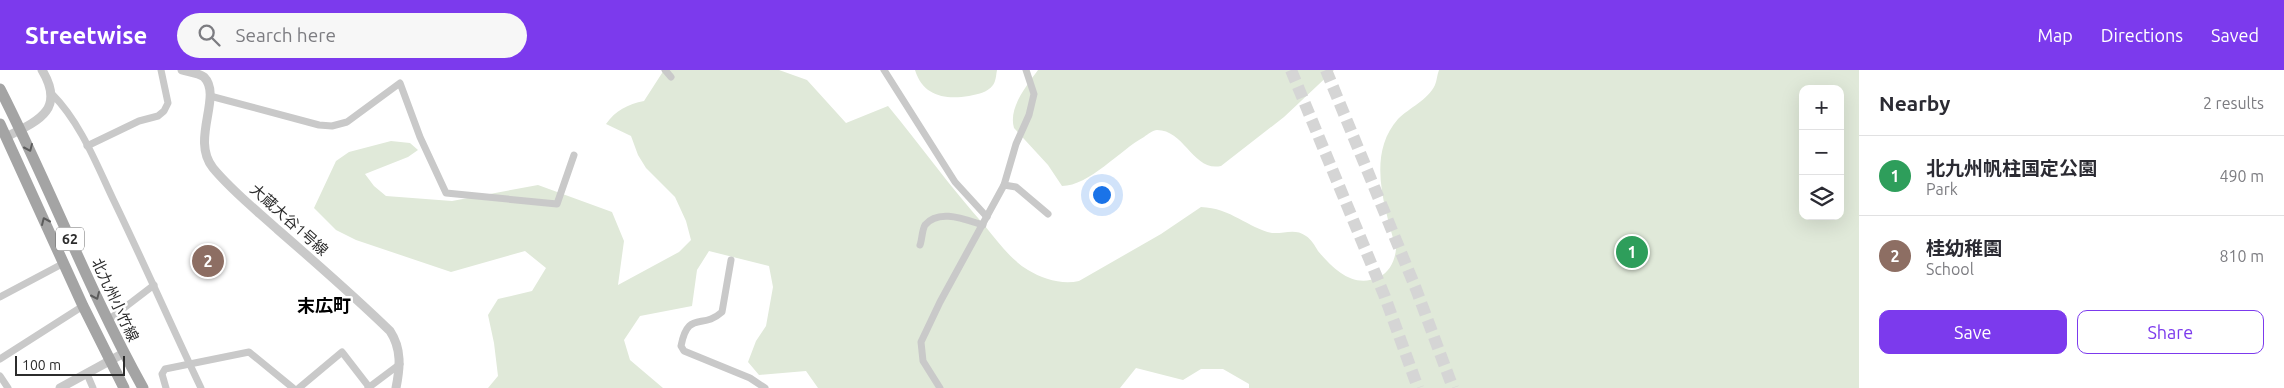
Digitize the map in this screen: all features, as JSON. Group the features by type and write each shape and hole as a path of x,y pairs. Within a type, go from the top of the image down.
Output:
{"main road":[{"name":"北九州小竹線","path":"0,89 21,130 108,321 143,388"},
{"name":"北九州小竹線","path":"0,124 82,306 124,388"}],"street":[{"path":"6,137 35,123 45,114 52,94 50,83 42,70"},
{"path":"87,146 139,120 158,116 164,111 168,103 161,70"},
{"path":"182,70 202,76 209,85 210,96 319,125 332,126 347,122 400,83 420,137 446,192 557,204 574,155"},
{"path":"665,70 671,77"},
{"path":"884,70 955,182 987,217"},
{"path":"939,386 923,361 921,342 940,302 1004,185 1016,144 1029,115 1034,94 1026,70"},
{"path":"52,94 60,102 87,146 201,388"},
{"name":"大蔵大谷1号線","path":"210,96 204,148 212,167 245,200 390,331 396,340 400,364 396,388"},
{"path":"1004,185 1016,187 1048,214"},
{"path":"920,245 925,226 934,219 952,216 983,225"},
{"path":"731,260 722,312 718,316 689,325 684,331 681,346 684,351 750,378 765,388"},
{"path":"0,297 64,264"},
{"path":"108,321 154,285"},
{"path":"0,358 82,306"},
{"path":"166,388 162,374 165,369 249,352 293,388"},
{"path":"299,388 342,352 368,388 400,364"},
{"path":"60,388 124,353"},
{"path":"87,374 93,388"},
{"path":"0,376 8,388"}],"green space":[{"path":"664,70 779,70 807,80 846,123 888,106 960,197 1005,250 1028,270 1053,280 1079,281 1161,234 1201,207 1212,208 1230,214 1255,227 1272,233 1298,232 1310,239 1324,258 1338,271 1345,276 1361,281 1383,275 1393,261 1396,249 1383,199 1381,182 1380,165 1388,133 1402,115 1428,95 1436,83 1439,70 1859,70 1859,388 1249,388 1249,384 1223,369 1201,369 1183,380 1136,368 1120,388 818,388 806,371 759,375 748,362 756,341 766,326 773,287 769,266 709,251 697,270 692,306 640,316 624,340 630,360 663,388 488,388 498,376 488,315 498,299 532,291 546,268 525,251 451,272 356,240 336,230 314,208 336,161 349,152 391,141 410,143 418,150 408,157 365,174 374,186 386,196 452,201 538,185 612,212 624,241 618,285 679,252 691,240 686,221 675,197 646,168 638,155 631,136 606,124 613,115 633,104 644,101"},
{"path":"915,70 997,70 994,83 988,90 969,96 952,97 929,91 923,86"},
{"path":"1038,70 1334,70 1284,117 1221,166 1211,166 1203,163 1175,136 1167,132 1155,130 1093,174 1083,180 1062,186 1048,165 1014,128 1013,120 1016,105"}],"tunnel":[{"path":"1291,70 1385,297 1418,388"},
{"path":"1326,70 1416,289 1453,388"}],"place":[{"name":"北九州帆柱国定公園","path":"1632,252"},
{"name":"桂幼稚園","path":"208,261"}],"district":[{"name":"末広町","path":"324,306"}]}
